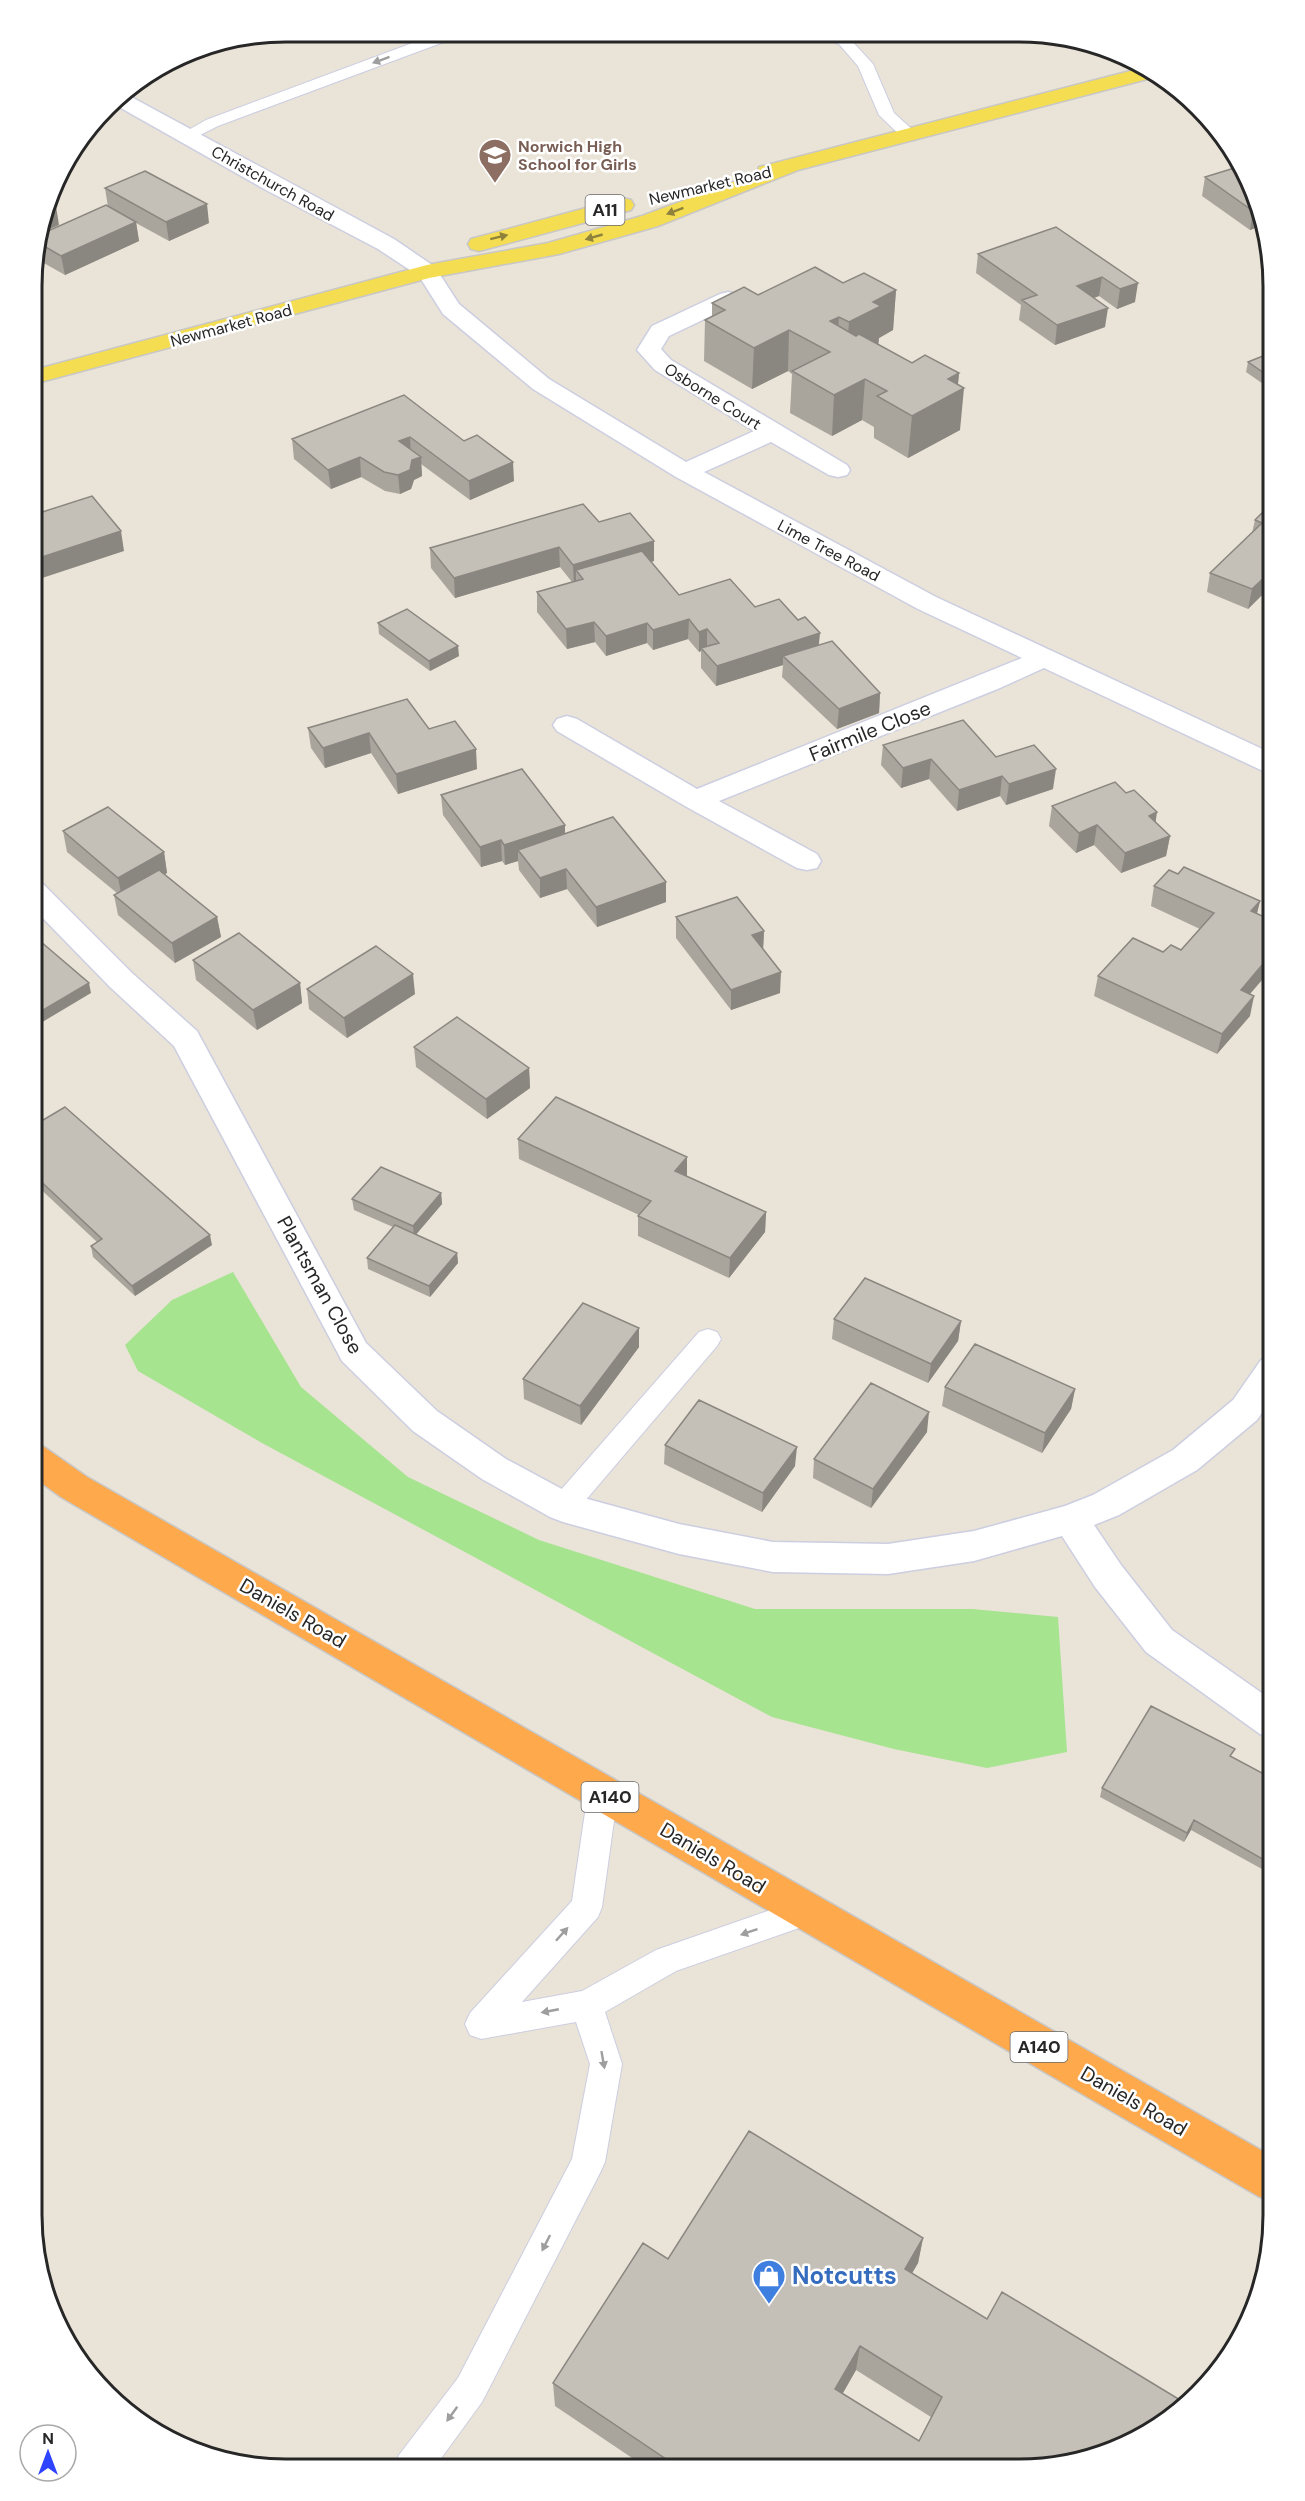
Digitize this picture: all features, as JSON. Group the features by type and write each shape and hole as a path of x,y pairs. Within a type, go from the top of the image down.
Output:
{"highway":[{"name":"Daniels Road","path":"42,1464 74,1487 1263,2175"}],"main road":[{"name":"Newmarket Road","path":"428,272 484,241 708,183 789,168 1141,75"},
{"name":"Newmarket Road","path":"42,375 428,272 551,249 628,227 789,168"}],"street":[{"name":"Christchurch Road","path":"126,102 386,244 428,272"},
{"name":"Lime Tree Road","path":"428,272 451,309 541,384 686,472 927,603 1263,760"},
{"name":"Osborne Court","path":"728,299 660,330 649,350 663,365 771,432 838,470"},
{"name":"Osborne Court","path":"686,472 771,432"},
{"name":"Fairmile Close","path":"695,800 980,687 1043,658"},
{"path":"567,725 695,800 807,861"},
{"name":"Plantsman Close","path":"42,900 122,980 186,1039 354,1352 425,1421 494,1469 563,1507 679,1539 773,1557 888,1559 974,1546 1070,1519 1106,1505 1185,1460 1245,1410 1263,1384"},
{"path":"1070,1519 1108,1576 1159,1641 1263,1715"}],"lane":[{"path":"186,136 212,123 431,42"},
{"path":"845,42 865,64 887,116 910,136"},
{"path":"563,1507 708,1339"},
{"path":"603,1792 587,1907 481,2024 586,2005 667,1960 805,1912"},
{"path":"419,2459 470,2390 588,2162 606,2064 586,2005"}],"green space":[{"path":"233,1272 301,1387 408,1477 539,1540 755,1609 972,1609 1058,1617 1067,1752 987,1768 894,1749 772,1717 262,1443 138,1371 125,1345 172,1300"}],"building":[{"path":"1233,169 1250,209 1205,177"},
{"path":"145,171 207,204 166,222 105,188"},
{"path":"106,205 136,222 61,256 45,247 49,231"},
{"path":"1056,227 1138,283 1120,289 1102,277 1077,286 1108,308 1057,325 1022,300 1037,295 978,254"},
{"path":"815,267 843,283 864,273 896,290 873,302 881,306 849,322 839,317 830,321 912,363 925,355 959,373 948,379 964,388 912,416 877,396 887,391 865,379 834,395 792,371 830,352 789,330 754,348 705,320 725,310 712,303 744,287 758,295"},
{"path":"1263,356 1263,372 1248,362"},
{"path":"404,395 464,441 477,435 513,462 469,481 410,437 399,441 421,457 412,460 410,470 398,475 384,472 360,457 328,470 292,439"},
{"path":"92,496 121,531 42,557 42,512"},
{"path":"583,504 599,522 630,513 654,541 573,565 559,547 454,578 430,548"},
{"path":"1263,512 1263,579 1252,589 1210,573 1262,523 1255,520"},
{"path":"642,551 679,595 730,579 755,607 779,599 798,620 805,617 820,633 717,666 701,648 719,643 707,629 699,632 689,619 653,630 647,623 606,636 594,622 566,629 537,592 583,579 576,570"},
{"path":"407,609 458,646 429,661 378,623"},
{"path":"832,641 880,693 839,709 783,656"},
{"path":"407,699 429,729 455,721 476,749 396,774 369,733 323,748 308,728"},
{"path":"963,720 996,757 1034,745 1056,769 1009,784 1002,776 959,790 931,759 903,768 883,745"},
{"path":"522,769 565,825 504,845 501,840 480,847 441,795"},
{"path":"1115,782 1126,793 1134,790 1157,812 1149,816 1170,836 1125,853 1097,825 1079,833 1052,806"},
{"path":"108,807 164,852 118,878 63,831"},
{"path":"613,817 666,882 596,907 566,869 540,878 518,850"},
{"path":"1184,867 1260,901 1251,911 1263,916 1263,964 1241,990 1254,996 1222,1034 1098,976 1133,938 1163,952 1171,945 1181,950 1214,913 1154,886 1169,870 1178,874"},
{"path":"159,870 217,917 172,943 114,895"},
{"path":"737,897 764,931 752,935 781,972 731,990 676,917"},
{"path":"239,933 300,983 253,1010 193,960"},
{"path":"42,943 89,983 42,1011"},
{"path":"376,946 413,974 344,1018 307,989"},
{"path":"457,1017 529,1068 486,1099 414,1047"},
{"path":"556,1097 687,1157 675,1171 766,1212 730,1258 638,1216 651,1201 518,1139"},
{"path":"65,1107 210,1235 132,1286 91,1246 102,1239 42,1182 42,1121"},
{"path":"381,1167 441,1193 413,1226 352,1199"},
{"path":"395,1225 457,1253 429,1286 367,1258"},
{"path":"865,1278 961,1321 931,1364 834,1319"},
{"path":"583,1303 639,1328 580,1406 523,1379"},
{"path":"975,1344 1075,1389 1045,1433 945,1387"},
{"path":"871,1383 929,1412 873,1489 814,1459"},
{"path":"699,1400 797,1447 763,1493 665,1445"},
{"path":"1151,1706 1235,1749 1230,1756 1263,1774 1263,1859 1194,1820 1187,1833 1102,1788"},
{"name":"Notcutts","path":"749,2131 923,2238 905,2269 987,2319 1002,2292 1179,2399 1154,2418 1127,2434 1082,2451 1051,2457 1019,2459 666,2459 553,2383 643,2243 668,2259","holes":["860,2346 942,2397 919,2441 835,2389"]}],"place":[{"name":"Norwich High School for Girls","path":"495,184"},
{"name":"Notcutts","path":"769,2305"}]}
